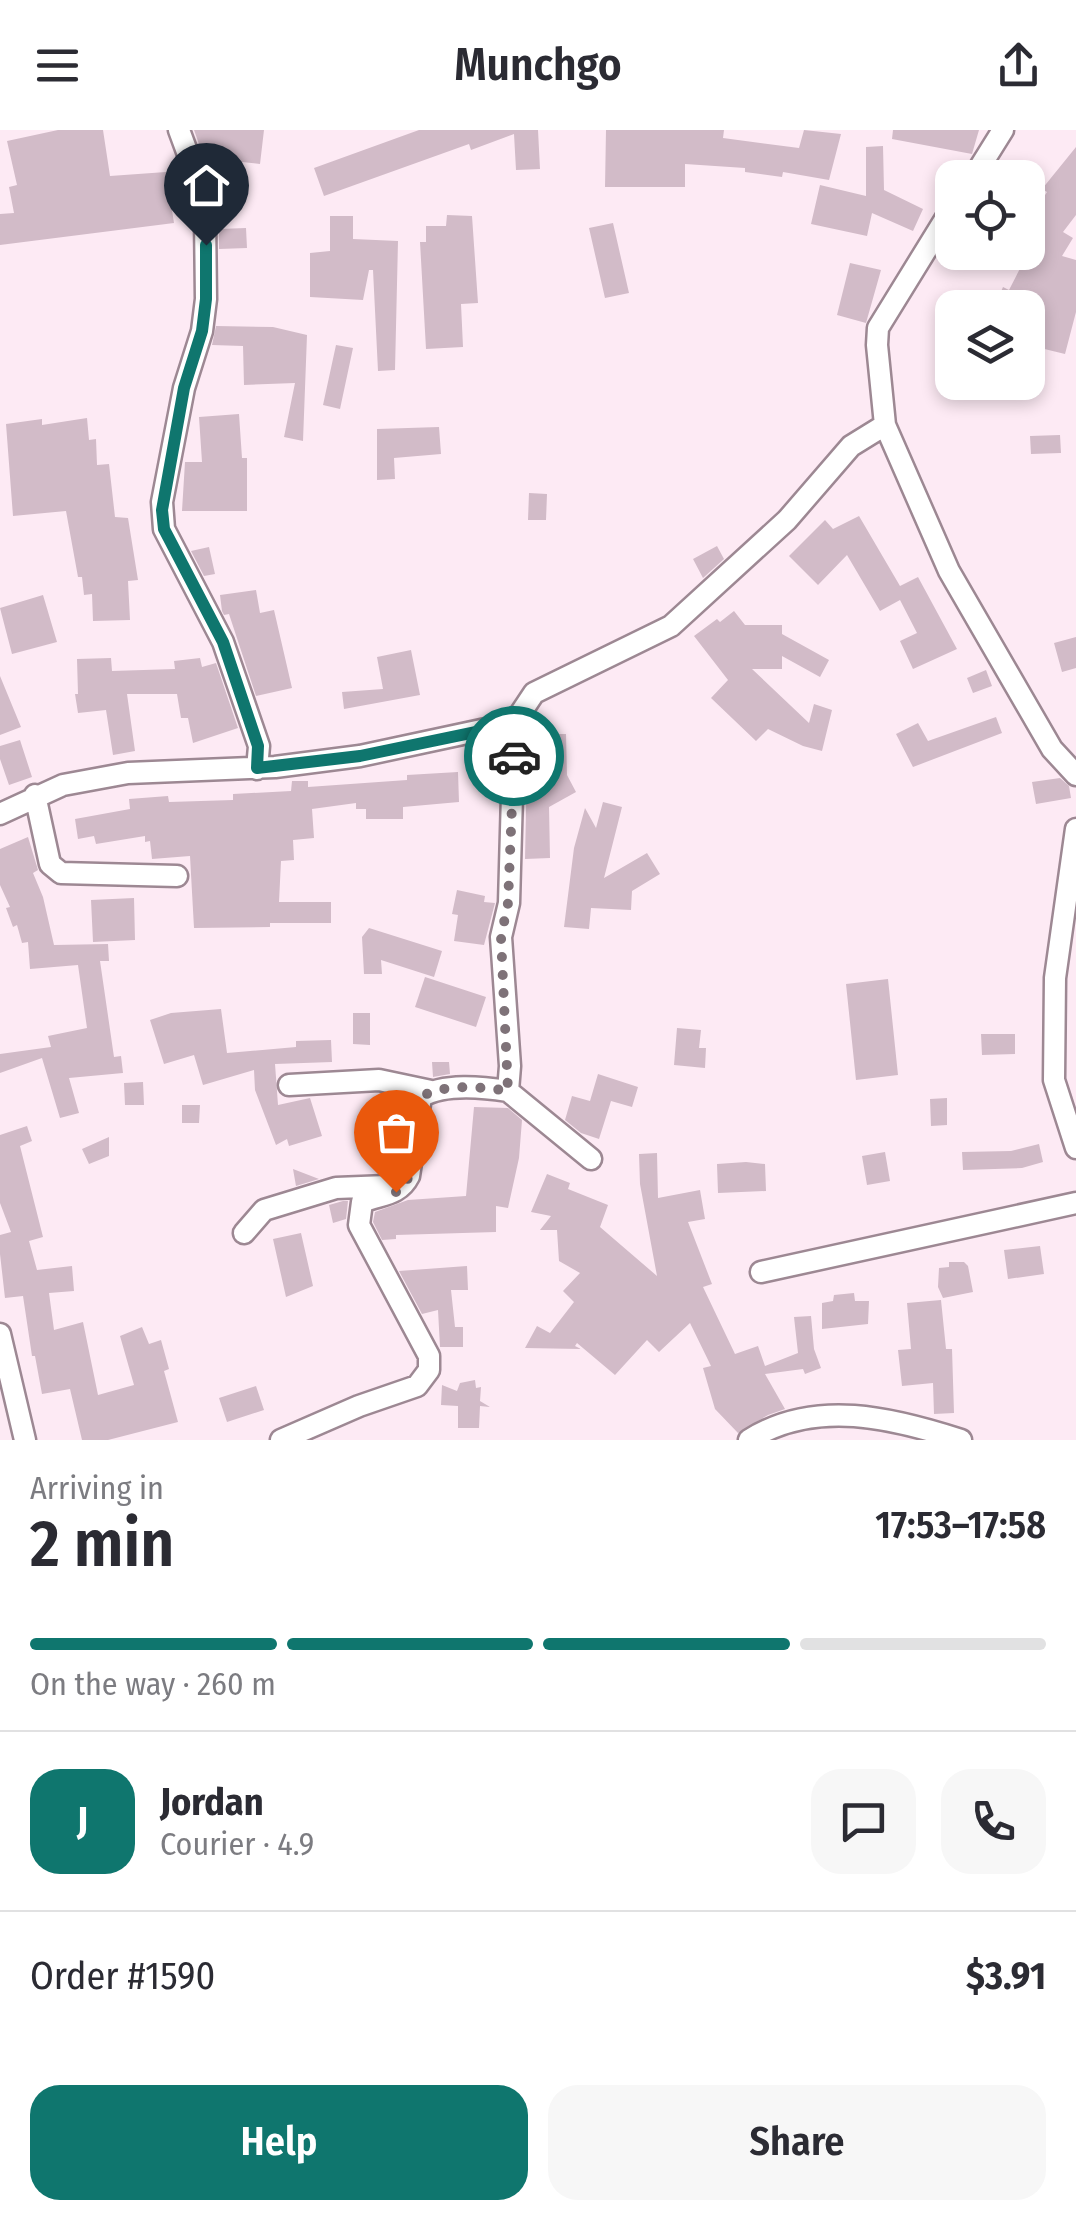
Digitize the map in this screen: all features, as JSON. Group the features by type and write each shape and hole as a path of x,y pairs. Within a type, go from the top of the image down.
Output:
{"street":[{"path":"179,130 205,218 206,299 162,502 164,529 223,642 258,746 257,768"},
{"path":"984,160 1003,130"},
{"path":"935,234 878,328 885,425 950,571 1052,749 1076,775"},
{"path":"508,1091 501,937 508,903 514,724 534,694 671,626 786,520 851,446 885,425"},
{"path":"0,814 63,785 128,773 257,768 360,756 514,724"},
{"path":"35,795 50,864 62,873 178,876"},
{"path":"1076,829 1054,978 1054,1080 1068,1105 1076,1148"},
{"path":"289,1085 379,1080 432,1090 508,1091 591,1159"},
{"path":"282,1440 417,1386 429,1370 429,1356 359,1225 362,1202 404,1186 409,1176 421,1097 432,1090"},
{"path":"244,1232 264,1210 336,1188 404,1186"},
{"path":"762,1272 1076,1202"},
{"path":"0,1334 25,1440"},
{"path":"749,1440 772,1427 814,1416 866,1416 905,1422 961,1440"}],"building":[{"path":"58,130 103,130 110,176 166,172 174,223 0,245 0,214 14,213 9,187 17,185 7,141"},
{"path":"194,130 264,130 260,164 205,161"},
{"path":"419,130 538,130 540,169 516,170 514,134 471,150 469,144 324,196 314,168"},
{"path":"606,130 724,130 723,138 799,148 804,130 841,134 829,180 685,164 685,187 605,187"},
{"path":"893,130 979,130 972,154 892,139"},
{"path":"883,146 884,190 923,209 913,231 872,213 867,236 811,224 820,185 866,196 866,147"},
{"path":"1076,147 1076,215 1063,232 1073,238 1062,256 1076,260 1076,312 1065,354 1045,349 1045,290 1009,290 1019,270 1045,270 1045,185"},
{"path":"447,215 472,216 478,303 461,304 463,347 426,349 420,242 426,242 426,226 446,226"},
{"path":"330,216 353,216 353,239 398,241 395,370 378,371 373,270 369,270 363,300 310,297 310,253 330,251"},
{"path":"613,223 629,293 605,298 589,228"},
{"path":"246,228 247,248 219,249 219,229"},
{"path":"850,263 881,270 866,323 837,315"},
{"path":"216,326 273,327 307,335 303,441 284,437 295,383 244,385 243,346 212,345"},
{"path":"336,345 353,348 340,409 323,405"},
{"path":"239,414 242,458 247,458 247,511 182,511 185,462 202,462 199,417"},
{"path":"87,418 89,440 96,439 97,465 109,464 115,517 128,518 138,580 128,581 130,620 93,621 92,594 84,595 82,577 78,577 66,511 13,516 6,424 42,419 42,425"},
{"path":"439,427 441,454 394,458 395,479 377,480 377,429"},
{"path":"1060,435 1061,453 1031,454 1030,436"},
{"path":"529,493 547,494 546,520 528,520"},
{"path":"859,516 900,586 918,577 957,649 913,669 900,641 917,633 900,600 880,611 847,555 818,585 789,556 825,520 833,529"},
{"path":"717,546 724,559 703,578 693,559"},
{"path":"209,547 215,574 204,576 191,551"},
{"path":"256,590 260,613 274,610 292,688 256,696 229,614 222,611 220,595"},
{"path":"43,595 57,642 12,654 0,608"},
{"path":"734,611 745,625 782,625 782,634 829,660 820,677 782,656 782,669 752,669 809,723 814,704 832,710 822,751 768,729 756,741 711,698 728,680 694,636"},
{"path":"1076,637 1076,668 1062,672 1054,643"},
{"path":"411,650 420,695 344,709 342,692 383,689 377,657"},
{"path":"111,658 112,671 175,669 174,661 200,658 202,667 216,663 238,728 193,743 188,718 181,718 177,694 127,694 135,751 113,755 106,710 78,713 75,694 77,659"},
{"path":"986,670 992,686 973,693 967,678"},
{"path":"0,676 21,727 0,735"},
{"path":"996,717 1002,733 913,767 896,734 918,723 928,741"},
{"path":"535,734 566,734 567,775 576,792 549,807 550,858 525,859 527,764 535,764"},
{"path":"20,740 32,777 9,785 0,746"},
{"path":"458,772 459,802 403,807 403,819 366,819 366,809 356,809 356,803 312,809 314,838 293,840 294,860 281,861 279,902 331,902 331,923 194,928 190,856 152,859 150,841 145,842 145,836 96,844 94,836 78,839 75,819 130,809 129,799 168,796 169,802 233,800 233,794 291,791 292,781 308,781 308,787"},
{"path":"1060,778 1069,786 1071,798 1036,804 1032,782"},
{"path":"603,802 622,807 604,878 647,853 660,874 632,891 631,910 591,908 589,929 564,927 574,848 585,808 596,828"},
{"path":"28,837 38,870 33,873 54,945 108,944 109,961 100,961 114,1057 121,1056 123,1073 69,1078 79,1113 60,1118 42,1058 0,1073 0,1054 51,1047 48,1036 87,1028 78,965 30,969 28,942 22,943 6,908 10,907 0,885 0,849"},
{"path":"457,890 485,896 484,902 495,903 484,945 454,941 458,915 452,914"},
{"path":"134,898 135,940 93,942 91,900"},
{"path":"369,928 442,951 434,977 381,960 382,974 364,974 362,937"},
{"path":"425,977 486,997 476,1027 415,1007"},
{"path":"888,979 898,1075 856,1080 846,984"},
{"path":"221,1009 227,1053 296,1047 296,1041 331,1040 332,1062 275,1064 278,1105 310,1098 322,1136 289,1146 287,1139 276,1145 255,1090 254,1070 203,1085 194,1055 164,1064 150,1020 171,1013"},
{"path":"353,1013 370,1013 370,1045 353,1044"},
{"path":"677,1028 701,1030 699,1048 706,1048 705,1068 674,1065"},
{"path":"981,1034 1015,1034 1015,1054 982,1055"},
{"path":"432,1062 449,1062 450,1074 433,1077"},
{"path":"598,1074 638,1087 632,1107 611,1101 599,1139 581,1133 565,1120 572,1096 590,1101"},
{"path":"143,1082 144,1105 125,1105 124,1083"},
{"path":"947,1098 947,1125 931,1126 930,1099"},
{"path":"182,1105 200,1105 199,1123 182,1123"},
{"path":"474,1107 508,1108 522,1120 519,1158 508,1208 496,1206 496,1232 396,1235 396,1239 382,1240 373,1222 375,1212 408,1200 466,1196"},
{"path":"27,1126 32,1141 20,1146 43,1237 29,1241 37,1270 72,1266 74,1291 49,1293 54,1330 83,1322 98,1395 134,1385 120,1336 142,1327 149,1344 161,1340 169,1369 164,1371 178,1422 108,1440 82,1440 70,1389 42,1394 23,1296 5,1298 0,1254 0,1235 11,1232 0,1203 0,1135"},
{"path":"109,1137 109,1156 89,1164 82,1149"},
{"path":"1039,1144 1043,1162 1022,1168 963,1170 962,1152 1011,1151"},
{"path":"885,1152 890,1181 867,1185 862,1156"},
{"path":"657,1153 658,1198 700,1190 705,1219 688,1222 712,1284 703,1287 735,1354 758,1346 765,1366 798,1353 794,1317 811,1316 814,1349 821,1368 805,1374 803,1369 765,1374 785,1409 738,1433 715,1409 703,1368 711,1366 690,1323 659,1352 647,1340 615,1375 577,1343 575,1346 581,1349 525,1348 537,1326 550,1333 574,1302 563,1291 580,1273 559,1261 557,1230 540,1230 551,1216 531,1212 547,1174 570,1183 568,1189 608,1205 600,1227 657,1276 640,1184 639,1154"},
{"path":"717,1164 765,1164 766,1191 718,1193"},
{"path":"293,1169 319,1179 296,1186"},
{"path":"348,1201 346,1219 333,1223 329,1205"},
{"path":"301,1233 313,1286 286,1297 273,1239"},
{"path":"1040,1246 1044,1274 1008,1279 1004,1250"},
{"path":"949,1262 964,1262 968,1266 973,1292 943,1298 938,1287 939,1268 949,1267"},
{"path":"467,1266 468,1290 451,1290 455,1327 463,1327 463,1347 440,1347 438,1310 422,1314 399,1271"},
{"path":"854,1293 855,1301 869,1301 868,1324 822,1329 822,1303 833,1301 834,1295"},
{"path":"941,1300 946,1349 952,1349 954,1413 934,1414 933,1383 902,1386 898,1350 911,1349 907,1303"},
{"path":"475,1380 476,1388 481,1387 480,1401 490,1407 480,1406 479,1428 458,1428 458,1406 441,1405 442,1385 457,1391 460,1383"},
{"path":"256,1386 264,1410 227,1422 219,1398"}],"way so far":[{"path":"396,1192 409,1176 421,1097 432,1090 508,1091 510,1066 501,937 508,903 514,756"}],"route":[{"path":"206,245 202,331 184,388 162,510 164,529 223,642 258,746 257,768 360,756 514,724 514,756"}]}
